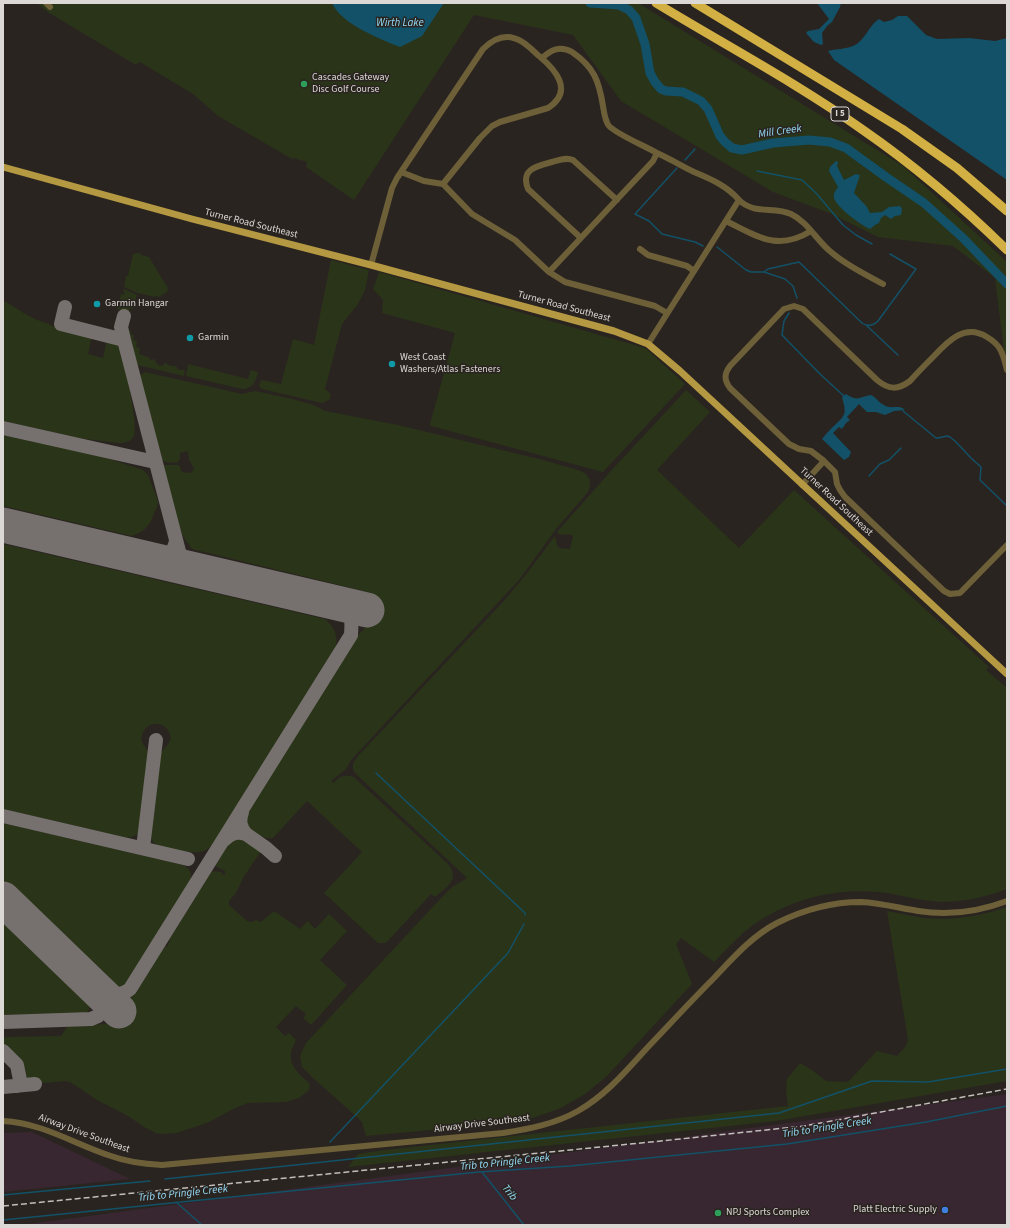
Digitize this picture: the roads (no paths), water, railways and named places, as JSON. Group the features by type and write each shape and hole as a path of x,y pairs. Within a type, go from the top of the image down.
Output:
{"highway":[{"name":"I 5","path":"656,3 863,129 927,178 980,224 1007,250"},
{"name":"I 5","path":"695,3 902,129 957,168 1007,211"}],"main road":[{"name":"Turner Road Southeast","path":"3,167 614,331 648,344 680,371 1007,674"}],"street":[{"path":"371,265 392,188 401,172 479,55 489,44 507,37 524,43 556,72 562,86 558,99 548,108 500,122 492,126 480,138 443,184"},
{"path":"542,58 548,53 557,49 564,49 578,56 594,73 598,81 604,112 609,126 657,153 716,182 732,192 748,207 776,210 791,214 803,222 830,252 845,263 883,284"},
{"path":"549,272 653,161 657,153"},
{"path":"582,238 528,188 526,176 530,170 534,166 563,158 569,158 617,200"},
{"path":"401,172 424,181 443,184 472,214 515,240 549,272 564,282 655,306 667,313"},
{"path":"648,344 739,200"},
{"path":"726,221 761,238 779,242 794,240 811,231"},
{"path":"640,248 648,255 688,266 694,271"},
{"path":"1007,370 1002,354 995,343 979,333 967,332 949,340 904,386 892,388 887,387 877,380 803,308 790,306 784,309 730,366 725,377 726,384 789,444 799,449 811,451 824,461 835,472 837,484 844,497 944,591 950,594 960,593 1007,545"},
{"path":"802,485 824,461"},
{"name":"Airway Drive Southeast","path":"3,1121 24,1123 46,1129 120,1159 142,1164 162,1165 503,1133 532,1128 561,1120 578,1111 606,1091 736,954 761,933 784,919 811,909 841,903 871,903 929,912 948,913 990,907 1007,901"}],"water":[{"name":"Wirth Lake","path":"332,3 444,3 422,36 400,47 372,35 352,24 337,11"},
{"path":"817,3 841,3 832,22 822,33 823,44 821,45 814,42 806,33 808,31 819,29 829,19"},
{"path":"898,16 907,16 926,35 937,39 969,38 995,41 1007,38 1007,180 834,60 828,51 847,48 857,44 861,41 872,25 879,19 884,22 892,20"},
{"path":"836,161 838,162 837,166 844,180 856,174 860,175 854,193 867,207 870,213 882,212 889,207 900,206 902,209 901,215 895,216 891,219 885,215 881,218 879,223 870,229 850,216 834,198 834,193 838,187 829,171 830,167"},
{"path":"846,394 853,398 871,395 882,404 889,407 900,407 905,410 894,411 885,415 876,412 867,412 859,404 847,417 850,420 842,429 839,427 833,433 851,452 849,457 844,460 822,439 844,416 845,410 842,397"}],"waterway":[{"name":"Mill Creek","path":"590,3 619,5 629,10 636,18 645,44 650,73 655,82 661,89 666,91 683,92 701,101 708,109 720,136 732,148 742,150 773,143 809,140 830,142 846,148 924,203 963,238 1007,284"},
{"path":"685,160 695,149"},
{"path":"677,168 635,214 649,221 662,234 695,242 703,246"},
{"path":"757,171 802,180 816,193 843,225 856,235 872,244"},
{"path":"717,247 746,270 751,272 764,272 785,279 793,286 797,298"},
{"path":"764,272 768,269 799,262 862,323 870,325 878,321 916,269 890,254"},
{"path":"789,313 784,321 782,335 845,397"},
{"path":"867,326 898,355"},
{"path":"903,411 936,438 947,436 955,441 981,467 980,480 1007,506"},
{"path":"869,476 880,464 889,460 901,448"},
{"path":"376,773 525,913 525,915"},
{"path":"330,1142 508,953 524,924"},
{"path":"165,1179 779,1113 872,1081 928,1082 1007,1069"},
{"name":"Trib to Pringle Creek","path":"3,1220 479,1172 570,1166 787,1144 926,1122 1007,1106"},
{"name":"Trib","path":"482,1172 524,1225"},
{"name":"Trib to Pringle Creek","path":"3,1195 150,1181"},
{"name":"Trib","path":"176,1202 202,1225"}],"railway":[{"path":"3,1206 804,1126 1007,1089"}],"place":[{"name":"Cascades Gateway Disc Golf Course","path":"304,84"},
{"name":"Garmin Hangar","path":"97,304"},
{"name":"Garmin","path":"190,338"},
{"name":"West Coast Washers/Atlas Fasteners","path":"392,364"},
{"name":"Platt Electric Supply","path":"945,1210"},
{"name":"NPJ Sports Complex","path":"718,1213"}]}
